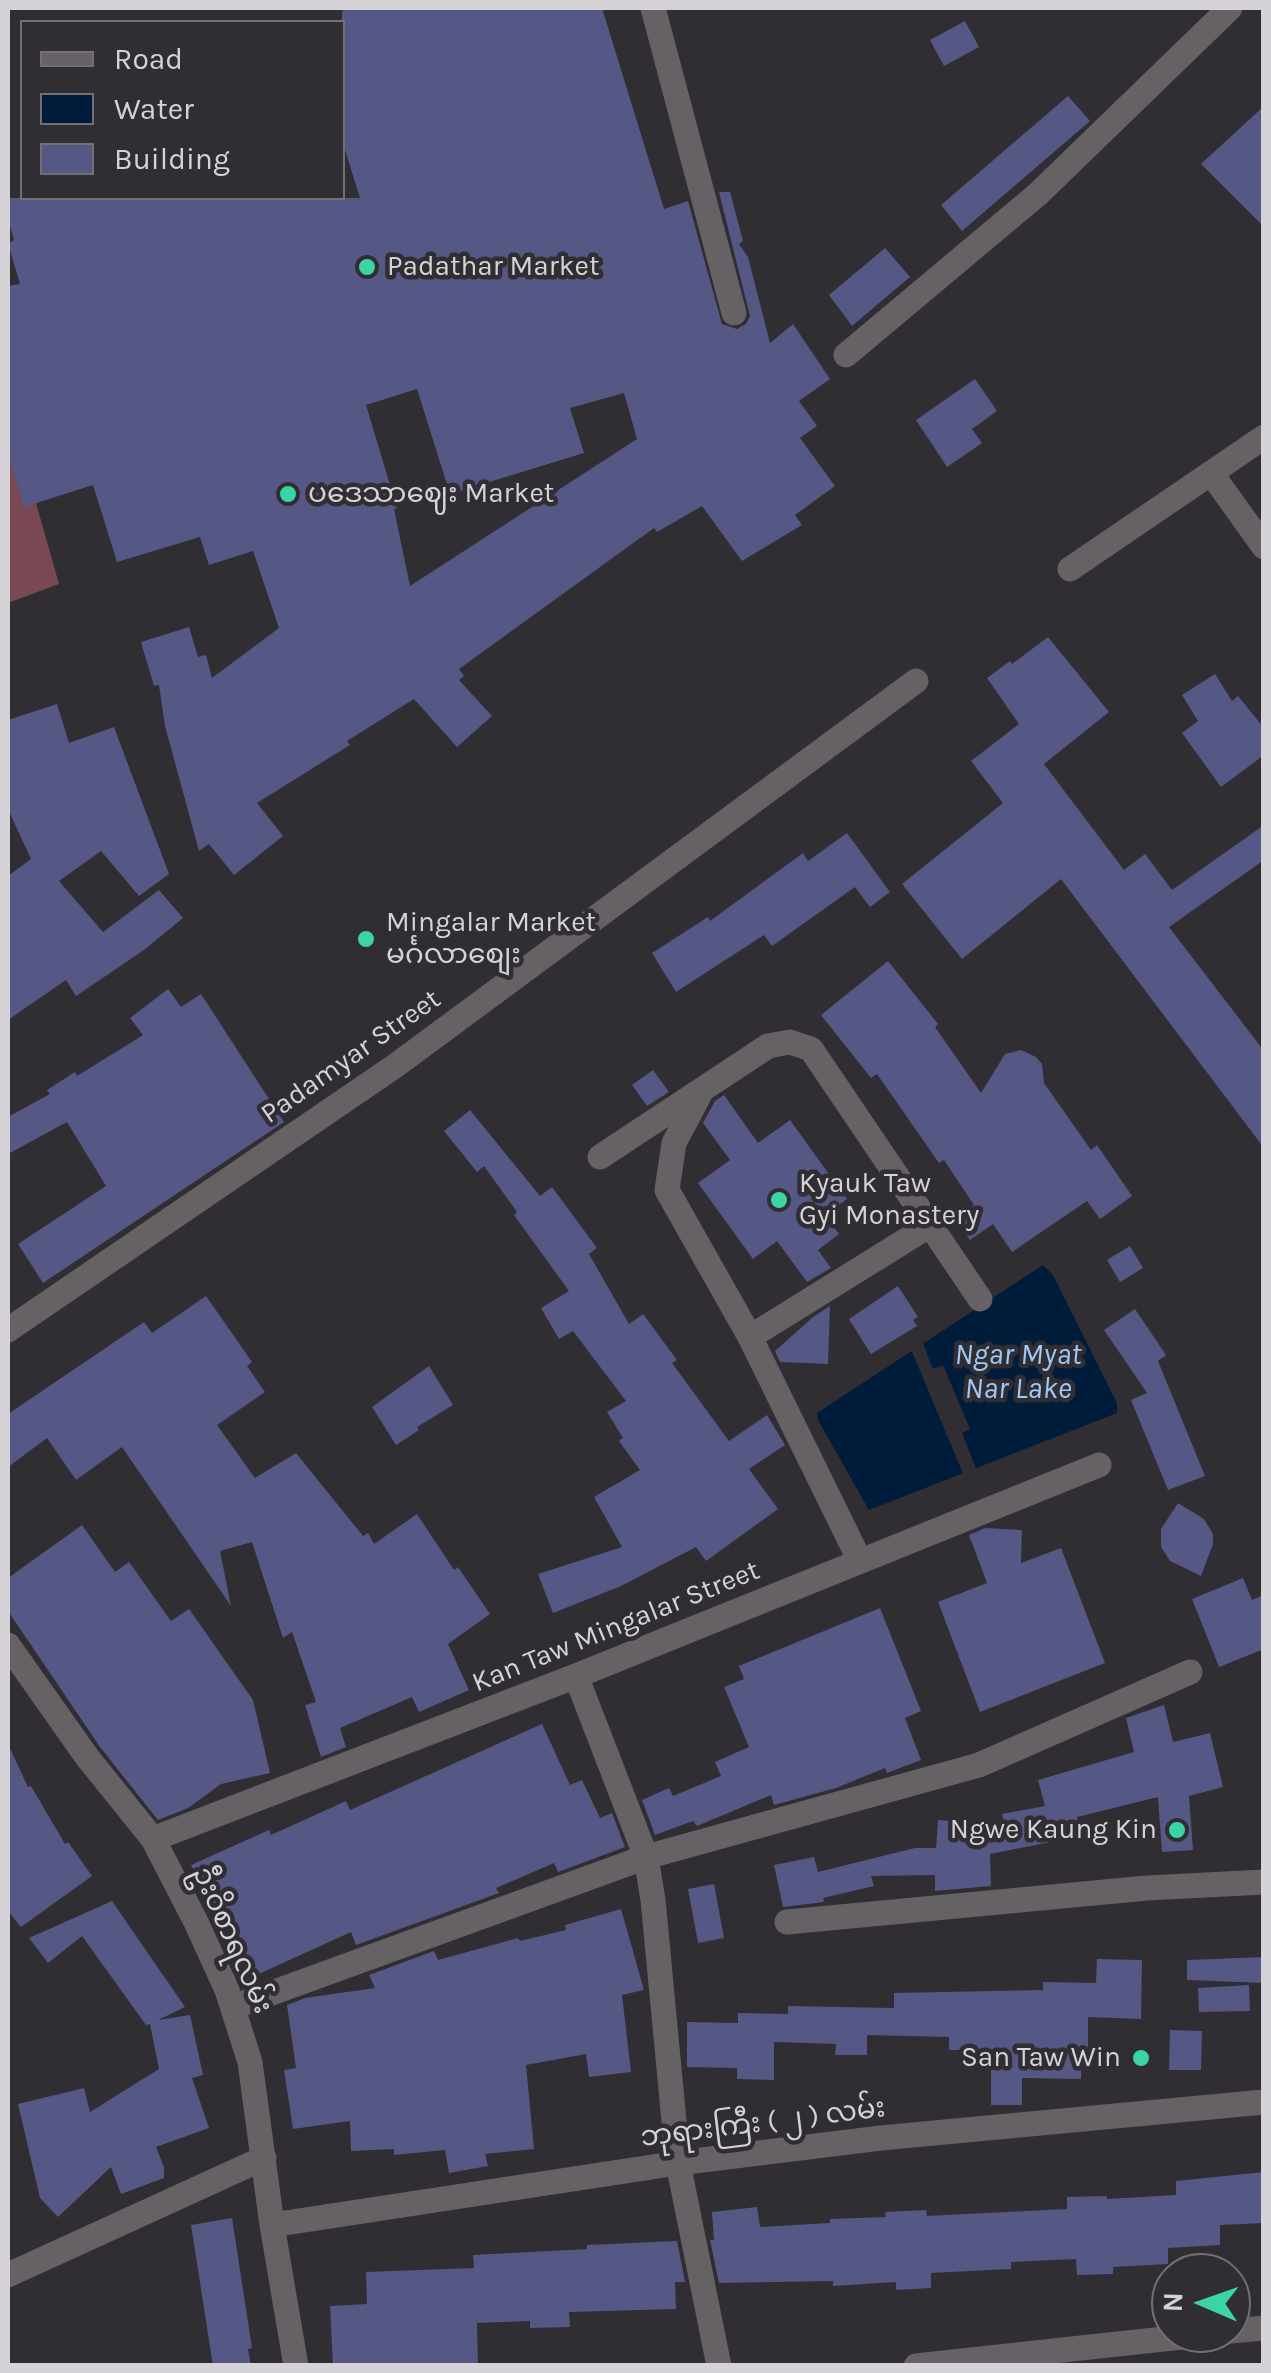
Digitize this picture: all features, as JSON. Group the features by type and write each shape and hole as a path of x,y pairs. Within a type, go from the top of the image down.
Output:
{"street":[{"path":"653,8 734,313"},
{"path":"846,355 1038,194 1230,8"},
{"path":"1070,569 1264,437"},
{"path":"1210,473 1264,546"},
{"name":"Padamyar Street","path":"8,1330 395,1066 916,681"},
{"path":"600,1157 768,1046 790,1042 811,1048 980,1299"},
{"path":"703,1088 674,1143 667,1190 750,1338 860,1562"},
{"path":"750,1338 932,1224"},
{"name":"Kan Taw Mingalar Street","path":"153,1839 576,1676 1099,1465"},
{"name":"ဦးဝိစာရလမ်း","path":"8,1645 86,1756 153,1839 196,1922 233,2007 250,2062 296,2366"},
{"path":"233,2007 646,1858 979,1764 1190,1672"},
{"path":"576,1676 646,1858 678,2163 718,2366"},
{"path":"788,1922 1148,1888 1264,1882"},
{"name":"ဘုရားကြီး ( ၂ ) လမ်း","path":"272,2225 678,2163 881,2138 1264,2102"},
{"path":"8,2275 264,2158"},
{"path":"916,2366 1153,2353"}],"shaded area":[{"path":"8,404 59,584 8,603"}],"water":[{"name":"Ngar Myat Nar Lake","path":"1043,1265 1053,1275 1117,1403 1117,1413 869,1510 817,1413"}],"pier":[{"path":"922,1341 933,1369 943,1365 970,1429 962,1433 977,1471 964,1476 910,1347"}],"building":[{"name":"ပဒေသာဈေး Market","path":"353,8 602,8 664,209 688,201 722,324 737,329 750,316 719,192 730,192 743,241 739,244 748,257 770,343 793,324 830,379 799,401 817,426 800,438 835,486 795,515 802,525 742,561 702,506 657,532 654,528 459,669 464,676 459,680 492,716 457,747 414,699 347,741 350,745 257,803 283,836 234,875 209,844 199,851 165,726 159,685 154,686 141,642 189,627 198,657 206,655 212,678 279,628 253,551 209,565 200,537 117,562 93,485 24,507 8,454 8,286 20,284 8,244 14,240 8,220 8,198 360,198 345,150 342,11","holes":["417,389 450,494 584,453 570,408 624,393 637,439 410,586 394,509 397,508 366,405"]},
{"path":"965,21 979,47 944,66 930,40"},
{"path":"1068,96 1090,121 962,231 941,205"},
{"path":"1264,106 1264,227 1201,164"},
{"path":"885,248 910,277 852,326 829,295"},
{"path":"975,379 997,411 972,429 982,443 947,467 916,420"},
{"path":"1048,637 1109,712 1044,764 1124,870 1145,854 1172,890 1264,825 1264,860 1169,927 1264,1051 1264,1148 1061,879 962,959 902,884 1003,803 971,761 1019,724 987,678"},
{"path":"1215,674 1232,701 1238,696 1264,728 1264,755 1221,787 1182,733 1198,721 1182,695"},
{"path":"57,704 69,743 114,727 169,874 139,896 101,851 59,881 103,932 159,890 183,918 76,996 66,980 8,1020 8,876 31,859 8,809 8,720"},
{"path":"847,833 890,892 870,907 855,887 772,946 764,935 676,992 652,953 708,917 710,921 803,853 808,861"},
{"path":"888,961 938,1024 935,1027 981,1093 1005,1054 1021,1050 1036,1057 1042,1064 1044,1083 1091,1150 1097,1145 1132,1196 1100,1219 1087,1201 1012,1252 993,1224 970,1240 955,1218 974,1205 944,1160 939,1163 877,1074 871,1078 821,1015"},
{"path":"168,989 181,1007 201,994 284,1122 43,1283 18,1244 106,1186 67,1122 8,1154 8,1117 50,1094 47,1090 75,1072 77,1076 143,1035 130,1018"},
{"path":"653,1070 669,1092 647,1106 632,1085"},
{"path":"724,1095 758,1143 790,1120 847,1199 825,1215 839,1234 818,1250 831,1268 807,1282 777,1241 753,1259 698,1183 730,1160 703,1123 715,1101"},
{"path":"470,1110 540,1196 552,1187 597,1248 589,1254 629,1324 643,1314 677,1360 672,1363 729,1441 767,1415 785,1445 749,1469 778,1509 706,1561 696,1547 621,1586 553,1613 538,1574 622,1547 594,1497 640,1470 619,1441 623,1438 607,1412 626,1401 573,1331 559,1339 541,1308 569,1291 484,1166 477,1172 444,1131"},
{"path":"1130,1246 1143,1268 1120,1282 1107,1260"},
{"path":"898,1286 918,1317 913,1320 917,1326 871,1354 849,1319"},
{"path":"206,1296 252,1362 247,1366 265,1392 217,1425 255,1478 296,1453 363,1536 368,1533 374,1544 417,1514 454,1570 458,1567 490,1614 448,1644 469,1690 419,1712 412,1697 340,1728 346,1747 321,1757 305,1705 316,1702 292,1632 283,1638 252,1542 220,1551 231,1606 122,1447 76,1480 47,1438 8,1467 8,1414 144,1322 152,1333"},
{"path":"830,1306 828,1364 780,1362 775,1351"},
{"path":"1135,1309 1166,1355 1158,1361 1205,1476 1168,1490 1131,1400 1147,1393 1104,1330"},
{"path":"429,1366 453,1405 396,1445 372,1407"},
{"path":"1178,1503 1204,1519 1213,1534 1201,1576 1170,1561 1161,1547 1161,1529"},
{"path":"82,1525 115,1572 129,1562 171,1621 189,1609 253,1700 270,1773 221,1784 188,1808 158,1820 100,1747 8,1611 8,1578"},
{"path":"985,1528 1022,1530 1021,1563 1061,1548 1105,1663 980,1712 938,1602 987,1583 969,1535"},
{"path":"1243,1578 1252,1600 1264,1595 1264,1649 1219,1667 1192,1599"},
{"path":"880,1608 921,1711 905,1718 921,1760 774,1805 771,1795 697,1826 693,1821 655,1835 642,1800 669,1788 673,1796 721,1776 715,1762 749,1747 724,1687 744,1679 739,1666"},
{"path":"1164,1705 1173,1742 1210,1733 1223,1787 1189,1796 1193,1850 1162,1852 1158,1797 1077,1817 1081,1836 990,1854 991,1886 935,1891 935,1875 871,1876 874,1886 823,1898 824,1902 783,1907 774,1865 814,1857 818,1872 915,1848 936,1848 938,1820 1005,1826 1002,1814 1045,1806 1038,1780 1134,1752 1126,1718"},
{"path":"542,1724 570,1785 582,1780 600,1818 612,1813 625,1847 558,1872 554,1863 496,1888 499,1893 356,1945 351,1932 252,1977 225,1915 218,1918 191,1865 346,1801 350,1810"},
{"path":"8,1744 28,1787 31,1786 65,1844 68,1842 92,1876 21,1927 8,1911"},
{"path":"714,1884 724,1938 698,1943 688,1889"},
{"path":"112,1901 185,2007 158,2020 190,2015 203,2075 192,2078 209,2128 156,2147 164,2178 121,2194 111,2167 58,2217 40,2198 18,2104 84,2088 90,2112 159,2069 150,2024 146,2025 82,1936 48,1963 29,1938"},
{"path":"621,1909 644,1990 622,1995 631,2072 589,2077 586,2054 526,2065 534,2149 485,2154 488,2166 449,2173 445,2150 394,2155 394,2149 351,2151 350,2121 293,2129 284,2070 296,2068 287,2005 305,1998 375,1988 369,1975 434,1951 438,1960 518,1938 520,1941 566,1930 565,1925"},
{"path":"1264,1957 1264,1983 1187,1980 1187,1960"},
{"path":"1097,1959 1142,1960 1141,2019 1088,2017 1088,2064 1081,2064 1081,2079 1022,2078 1022,2105 991,2105 991,2050 949,2050 949,2037 867,2035 867,2055 835,2055 836,2044 774,2042 774,2080 737,2079 737,2068 687,2067 687,2022 738,2023 738,2013 788,2014 788,2006 894,2008 894,1993 1043,1990 1043,1982 1096,1983"},
{"path":"1249,1985 1250,2011 1199,2012 1198,1988"},
{"path":"1170,2030 1202,2031 1201,2070 1169,2070"},
{"path":"1264,2172 1264,2223 1220,2225 1220,2245 1168,2248 1168,2253 1151,2253 1151,2265 1113,2267 1113,2274 1077,2275 1076,2259 1011,2262 1011,2269 931,2273 931,2288 896,2290 896,2282 833,2286 833,2281 719,2283 710,2240 714,2240 712,2212 757,2207 760,2227 886,2217 885,2212 926,2210 927,2216 1067,2209 1067,2197 1176,2195 1176,2181"},
{"path":"232,2218 252,2348 248,2349 251,2366 213,2366 191,2225"},
{"path":"677,2241 685,2282 675,2282 676,2309 569,2312 570,2327 530,2328 530,2321 477,2323 478,2365 333,2366 330,2306 367,2304 366,2272 474,2268 473,2255"}],"place":[{"name":"Padathar Market","path":"367,267"},
{"name":"ပဒေသာဈေး Market","path":"288,494"},
{"name":"Mingalar Market မင်္ဂလာစျေး","path":"366,939"},
{"name":"Kyauk Taw Gyi Monastery","path":"779,1200"},
{"name":"Ngwe Kaung Kin","path":"1177,1830"},
{"name":"San Taw Win","path":"1141,2058"}]}
